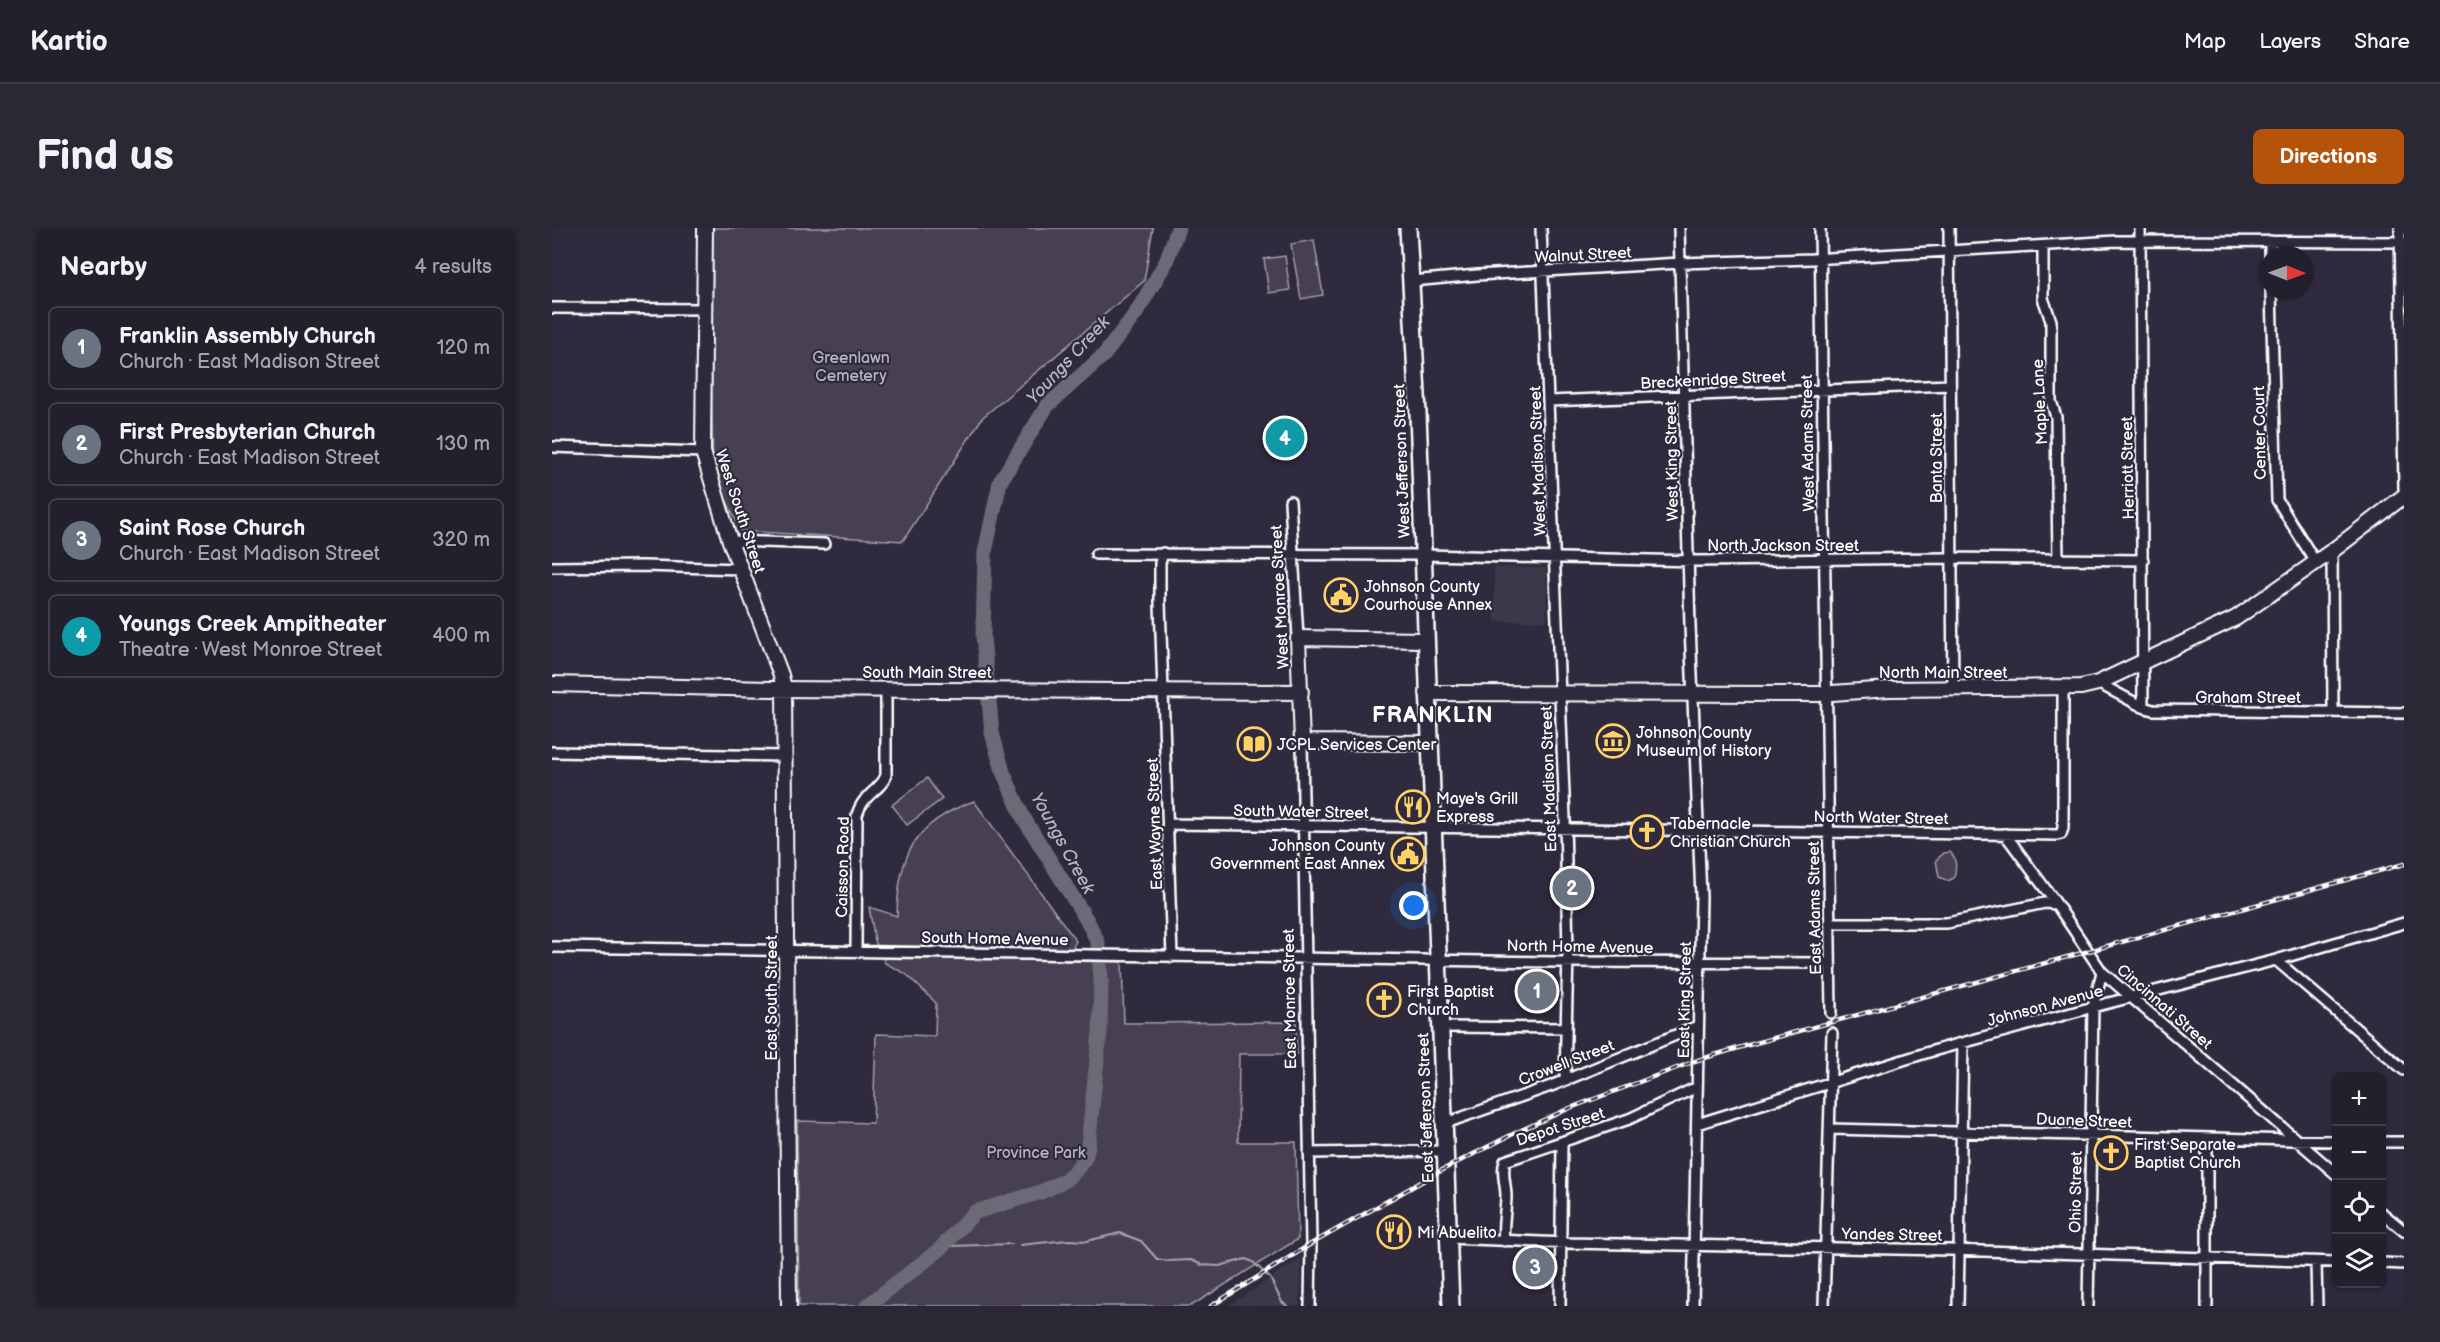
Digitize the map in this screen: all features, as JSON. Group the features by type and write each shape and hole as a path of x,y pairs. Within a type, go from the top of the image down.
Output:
{"main road":[{"name":"West Jefferson Street","path":"1408,228 1412,281 1427,693"},
{"name":"East Jefferson Street","path":"1427,693 1443,1151 1451,1306"}],"street":[{"name":"West South Street","path":"705,228 703,452 730,541 781,675 784,689"},
{"name":"West Madison Street","path":"1541,228 1560,693"},
{"name":"West King Street","path":"1679,228 1693,694"},
{"name":"West Adams Street","path":"1820,228 1826,693"},
{"name":"Banta Street","path":"1949,228 1953,689"},
{"name":"Herriott Street","path":"2140,228 2143,708"},
{"path":"2400,228 2404,489"},
{"name":"Walnut Street","path":"1412,281 1680,263 1820,259 2140,241 2402,242"},
{"path":"2271,241 2271,246"},
{"name":"Maple Lane","path":"2043,246 2043,298 2052,327 2051,401 2056,417 2058,559"},
{"name":"Center Court","path":"2271,300 2277,500 2316,563"},
{"path":"552,308 704,309"},
{"name":"Breckenridge Street","path":"1549,401 1950,385"},
{"path":"552,447 703,452"},
{"name":"North Main Street","path":"1427,693 1826,693 1889,688 2063,689 2097,683 2236,618 2316,563 2404,496"},
{"name":"West Monroe Street","path":"1290,501 1301,692"},
{"path":"730,541 824,544"},
{"path":"2332,551 2333,712"},
{"name":"East Wayne Street","path":"1163,553 1160,563 1172,957"},
{"name":"North Jackson Street","path":"1096,554 1422,555 1824,561 1951,558 2143,560"},
{"path":"552,567 644,566 740,569"},
{"path":"1298,638 1425,639"},
{"name":"Graham Street","path":"2097,683 2143,708 2171,711 2404,713"},
{"name":"South Main Street","path":"552,684 784,689 1301,692"},
{"name":"Caisson Road","path":"856,950 857,815 860,803 885,781 886,688"},
{"name":"East South Street","path":"784,689 789,1306"},
{"name":"North Water Street","path":"1432,827 2057,835 2063,831 2063,689"},
{"name":"East Monroe Street","path":"1301,692 1310,1153 1310,1302"},
{"name":"East Madison Street","path":"1560,693 1566,830 1565,1079"},
{"name":"East Adams Street","path":"1826,693 1831,1013"},
{"name":"East King Street","path":"1693,694 1699,830 1700,963 1693,1306"},
{"path":"1302,742 1429,743"},
{"path":"552,752 784,756"},
{"name":"South Water Street","path":"1169,824 1432,827"},
{"name":"Cincinnati Street","path":"2005,834 2102,972 2134,997 2332,1170"},
{"path":"1828,923 1947,923 2045,903 2056,904"},
{"name":"Johnson Avenue","path":"1696,1124 1963,1043 2276,960 2404,923"},
{"name":"South Home Avenue","path":"552,946 1438,960"},
{"name":"North Home Avenue","path":"1438,960 1829,963"},
{"path":"2276,960 2404,1070"},
{"name":"Ohio Street","path":"2088,1306 2093,1007 2102,972"},
{"name":"Crowell Street","path":"1443,1124 1698,1026"},
{"path":"1440,1027 1566,1028"},
{"path":"1824,1306 1832,1033"},
{"path":"1958,1306 1963,1043"},
{"name":"Depot Street","path":"1504,1241 1506,1198 1503,1172 1505,1161 1629,1119 1697,1087"},
{"name":"Duane Street","path":"1830,1129 2332,1141"},
{"path":"2206,1306 2207,1139"},
{"path":"2386,1142 2404,1142"},
{"path":"1560,1306 1562,1143"},
{"path":"1310,1153 1443,1151"},
{"path":"2386,1216 2404,1232"},
{"name":"Yandes Street","path":"1448,1238 1561,1243 1959,1251 2332,1262"},
{"path":"2316,1262 2317,1306"},
{"path":"2386,1263 2404,1264"}],"shaded area":[{"path":"1494,567 1546,568 1547,621 1495,621"},
{"path":"1301,1258 1300,1306 1228,1306"}],"green space":[{"name":"Greenlawn Cemetery","path":"709,228 1153,228 1144,281 982,418 903,541 741,531 713,472"},
{"path":"1314,240 1323,295 1301,299 1291,244"},
{"path":"1285,256 1290,290 1269,293 1264,259"},
{"path":"927,778 942,799 907,825 892,805"},
{"name":"Province Park","path":"974,801 1076,941 1066,961 1122,962 1124,1023 1296,1022 1297,1054 1239,1054 1238,1142 1296,1142 1298,1239 1191,1306 799,1306 797,1121 873,1123 876,1034 935,1036 936,1003 906,974 885,963 875,941 869,907 897,916 901,876 913,844 937,819"},
{"path":"1950,852 1954,857 1955,868 1954,878 1948,881 1939,877 1936,860 1944,853"}],"waterway":[{"name":"Youngs Creek","path":"867,1306 939,1250 975,1212 1041,1192 1064,1181 1085,1158 1100,1031 1101,979 1098,943 1088,922 1023,817 1003,772 992,733 983,636 985,552 1000,482 1047,406 1104,355 1136,313 1166,262 1178,228"},
{"path":"1020,1245 1068,1240 1087,1241 1120,1233 1141,1241 1157,1259 1191,1260 1202,1265 1219,1266 1246,1259 1253,1262 1270,1278 1282,1302 1287,1306"},
{"path":"939,1250 952,1246 1012,1244"}],"railway":[{"path":"1211,1306 1311,1244 1444,1169 1517,1132 1570,1108 1698,1060 2404,864"}],"place":[{"name":"Youngs Creek Ampitheater","path":"1285,438"},
{"name":"Johnson County Courhouse Annex","path":"1341,595"},
{"name":"Johnson County Museum of History","path":"1613,741"},
{"name":"JCPL Services Center","path":"1254,744"},
{"name":"Maye's Grill Express","path":"1413,807"},
{"name":"Tabernacle Christian Church","path":"1647,832"},
{"name":"Johnson County Government East Annex","path":"1408,854"},
{"name":"First Presbyterian Church","path":"1572,888"},
{"name":"Franklin Assembly Church","path":"1537,991"},
{"name":"First Baptist Church","path":"1384,1000"},
{"name":"First Separate Baptist Church","path":"2111,1153"},
{"name":"Mi Abuelito","path":"1394,1232"},
{"name":"Saint Rose Church","path":"1535,1267"}],"district":[{"name":"FRANKLIN","path":"1433,714"}]}
